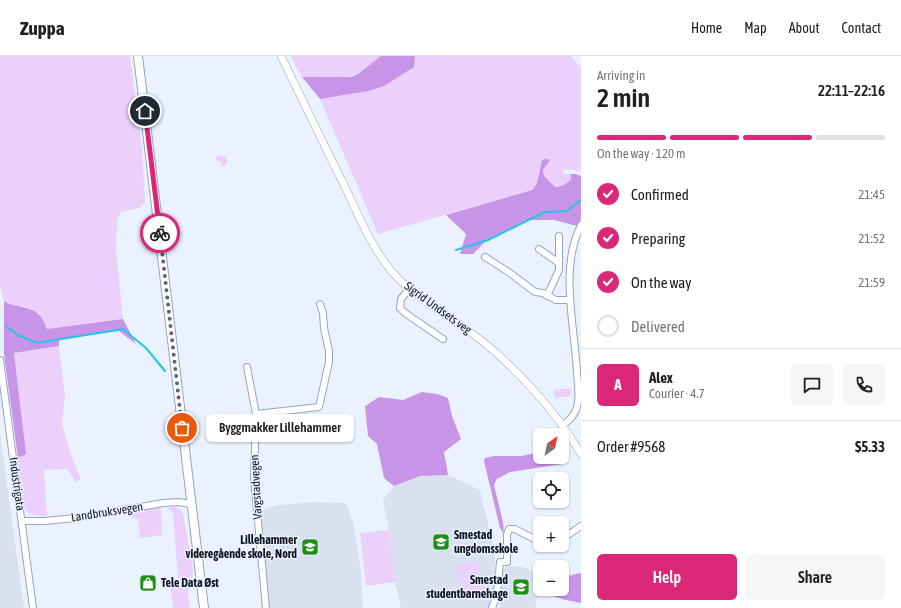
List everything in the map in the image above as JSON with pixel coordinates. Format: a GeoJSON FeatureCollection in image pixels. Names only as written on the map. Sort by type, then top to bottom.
{"type":"FeatureCollection","features":[{"type":"Feature","properties":{"kind":"main road"},"geometry":{"type":"LineString","coordinates":[[138,56],[204,608]]}},
{"type":"Feature","properties":{"kind":"street","name":"Sigrid Undsets veg"},"geometry":{"type":"LineString","coordinates":[[281,56],[378,254],[409,289],[474,334],[503,360],[539,397],[562,426],[581,454]]}},
{"type":"Feature","properties":{"kind":"street"},"geometry":{"type":"LineString","coordinates":[[562,426],[571,418],[577,408],[578,403],[577,370],[570,300],[570,279],[573,248],[581,225]]}},
{"type":"Feature","properties":{"kind":"street"},"geometry":{"type":"LineString","coordinates":[[548,296],[559,270],[559,236]]}},
{"type":"Feature","properties":{"kind":"street"},"geometry":{"type":"LineString","coordinates":[[539,249],[559,263]]}},
{"type":"Feature","properties":{"kind":"street"},"geometry":{"type":"LineString","coordinates":[[485,257],[536,292],[544,293],[556,300],[570,300]]}},
{"type":"Feature","properties":{"kind":"street"},"geometry":{"type":"LineString","coordinates":[[409,289],[401,299],[400,308],[443,340]]}},
{"type":"Feature","properties":{"kind":"street"},"geometry":{"type":"LineString","coordinates":[[256,414],[318,407],[329,362],[329,351],[324,328],[324,313],[320,304]]}},
{"type":"Feature","properties":{"kind":"street","name":"Industrigata"},"geometry":{"type":"LineString","coordinates":[[0,360],[33,608]]}},
{"type":"Feature","properties":{"kind":"street","name":"Vargstadvegen"},"geometry":{"type":"LineString","coordinates":[[247,367],[256,414],[254,478],[266,608]]}},
{"type":"Feature","properties":{"kind":"street","name":"Landbruksvegen"},"geometry":{"type":"LineString","coordinates":[[22,521],[44,522],[76,518],[164,503],[178,502],[191,504]]}},
{"type":"Feature","properties":{"kind":"street"},"geometry":{"type":"LineString","coordinates":[[569,534],[581,526]]}},
{"type":"Feature","properties":{"kind":"street"},"geometry":{"type":"LineString","coordinates":[[492,608],[497,595],[500,562],[507,562],[509,529],[515,529],[533,538]]}},
{"type":"Feature","properties":{"kind":"shaded area"},"geometry":{"type":"Polygon","coordinates":[[[0,56],[130,56],[142,149],[145,202],[140,208],[121,212],[117,219],[116,250],[123,319],[47,329],[38,315],[29,308],[4,301],[0,285],[0,56]]]}},
{"type":"Feature","properties":{"kind":"shaded area"},"geometry":{"type":"Polygon","coordinates":[[[290,56],[381,56],[365,69],[351,76],[302,77],[290,56]]]}},
{"type":"Feature","properties":{"kind":"shaded area"},"geometry":{"type":"Polygon","coordinates":[[[381,56],[415,56],[414,67],[384,86],[368,91],[320,99],[302,77],[351,77],[358,74],[381,56]]]}},
{"type":"Feature","properties":{"kind":"shaded area"},"geometry":{"type":"Polygon","coordinates":[[[415,56],[571,56],[581,68],[581,172],[563,169],[563,174],[571,174],[571,179],[561,187],[555,187],[544,176],[542,160],[537,183],[532,190],[378,234],[320,99],[368,91],[415,60],[415,56]]]}},
{"type":"Feature","properties":{"kind":"shaded area"},"geometry":{"type":"Polygon","coordinates":[[[219,155],[224,156],[227,159],[227,163],[224,167],[220,161],[216,160],[215,158],[219,155]]]}},
{"type":"Feature","properties":{"kind":"shaded area"},"geometry":{"type":"Polygon","coordinates":[[[542,160],[550,160],[543,170],[544,176],[555,187],[562,186],[571,179],[571,174],[581,176],[581,219],[577,226],[554,220],[528,220],[484,243],[473,254],[460,254],[466,234],[446,215],[532,190],[537,183],[542,160]]]}},
{"type":"Feature","properties":{"kind":"shaded area"},"geometry":{"type":"Polygon","coordinates":[[[4,301],[35,312],[42,318],[47,329],[123,319],[136,344],[119,331],[59,339],[59,346],[14,353],[26,454],[18,458],[4,355],[4,301]]]}},
{"type":"Feature","properties":{"kind":"shaded area"},"geometry":{"type":"Polygon","coordinates":[[[59,346],[65,397],[62,424],[70,452],[81,479],[76,482],[67,469],[44,470],[47,516],[41,516],[29,514],[24,507],[18,458],[26,454],[14,353],[59,346]]]}},
{"type":"Feature","properties":{"kind":"shaded area"},"geometry":{"type":"Polygon","coordinates":[[[570,388],[571,396],[555,398],[554,390],[570,388]]]}},
{"type":"Feature","properties":{"kind":"shaded area"},"geometry":{"type":"Polygon","coordinates":[[[422,392],[437,394],[448,398],[452,416],[461,439],[444,452],[448,475],[420,476],[394,486],[384,478],[377,444],[368,436],[365,406],[379,397],[403,400],[422,392]]]}},
{"type":"Feature","properties":{"kind":"shaded area"},"geometry":{"type":"Polygon","coordinates":[[[0,433],[24,608],[0,608],[0,433]]]}},
{"type":"Feature","properties":{"kind":"shaded area"},"geometry":{"type":"Polygon","coordinates":[[[533,453],[533,464],[562,464],[510,472],[497,479],[494,485],[503,522],[504,534],[500,528],[484,461],[485,458],[494,456],[521,456],[533,453]]]}},
{"type":"Feature","properties":{"kind":"shaded area","name":"Smestad ungdomsskole"},"geometry":{"type":"Polygon","coordinates":[[[448,475],[480,490],[495,553],[494,591],[488,608],[401,608],[395,582],[389,530],[383,500],[394,486],[420,476],[448,475]]]}},
{"type":"Feature","properties":{"kind":"shaded area","name":"Lillehammer videregående skole, Nord"},"geometry":{"type":"Polygon","coordinates":[[[314,502],[346,503],[353,522],[361,571],[363,608],[270,608],[266,583],[261,511],[278,505],[314,502]]]}},
{"type":"Feature","properties":{"kind":"shaded area"},"geometry":{"type":"Polygon","coordinates":[[[174,506],[181,510],[183,514],[193,568],[192,581],[188,591],[190,608],[173,608],[170,581],[178,579],[173,512],[168,510],[170,507],[174,506]]]}},
{"type":"Feature","properties":{"kind":"shaded area"},"geometry":{"type":"Polygon","coordinates":[[[158,507],[161,509],[162,535],[140,538],[138,520],[128,515],[130,511],[158,507]]]}},
{"type":"Feature","properties":{"kind":"shaded area"},"geometry":{"type":"Polygon","coordinates":[[[389,530],[395,582],[366,586],[360,533],[389,530]]]}},
{"type":"Feature","properties":{"kind":"shaded area"},"geometry":{"type":"Polygon","coordinates":[[[479,561],[481,576],[458,579],[456,565],[479,561]]]}},
{"type":"Feature","properties":{"kind":"shaded area","name":"Smestad studentbarnehage"},"geometry":{"type":"Polygon","coordinates":[[[505,567],[523,567],[533,573],[533,596],[538,596],[535,608],[499,608],[502,593],[502,570],[505,567]]]}},
{"type":"Feature","properties":{"kind":"shaded area"},"geometry":{"type":"Polygon","coordinates":[[[581,573],[581,603],[552,596],[569,596],[569,576],[581,573]]]}},
{"type":"Feature","properties":{"kind":"shaded area"},"geometry":{"type":"Polygon","coordinates":[[[483,578],[485,594],[462,597],[460,581],[483,578]]]}},
{"type":"Feature","properties":{"kind":"waterway"},"geometry":{"type":"LineString","coordinates":[[456,250],[488,240],[545,212],[567,211],[581,200]]}},
{"type":"Feature","properties":{"kind":"waterway"},"geometry":{"type":"LineString","coordinates":[[6,326],[18,335],[37,343],[123,329],[146,348],[165,371]]}},
{"type":"Feature","properties":{"kind":"way so far"},"geometry":{"type":"LineString","coordinates":[[160,233],[182,428]]}},
{"type":"Feature","properties":{"kind":"place","name":"Byggmakker Lillehammer"},"geometry":{"type":"Point","coordinates":[182,428]}},
{"type":"Feature","properties":{"kind":"place","name":"Smestad ungdomsskole"},"geometry":{"type":"Point","coordinates":[441,542]}},
{"type":"Feature","properties":{"kind":"place","name":"Lillehammer videregående skole, Nord"},"geometry":{"type":"Point","coordinates":[310,547]}},
{"type":"Feature","properties":{"kind":"place","name":"Tele Data Øst"},"geometry":{"type":"Point","coordinates":[148,583]}},
{"type":"Feature","properties":{"kind":"place","name":"Smestad studentbarnehage"},"geometry":{"type":"Point","coordinates":[521,587]}},
{"type":"Feature","properties":{"kind":"route"},"geometry":{"type":"LineString","coordinates":[[145,111],[160,233]]}}]}
